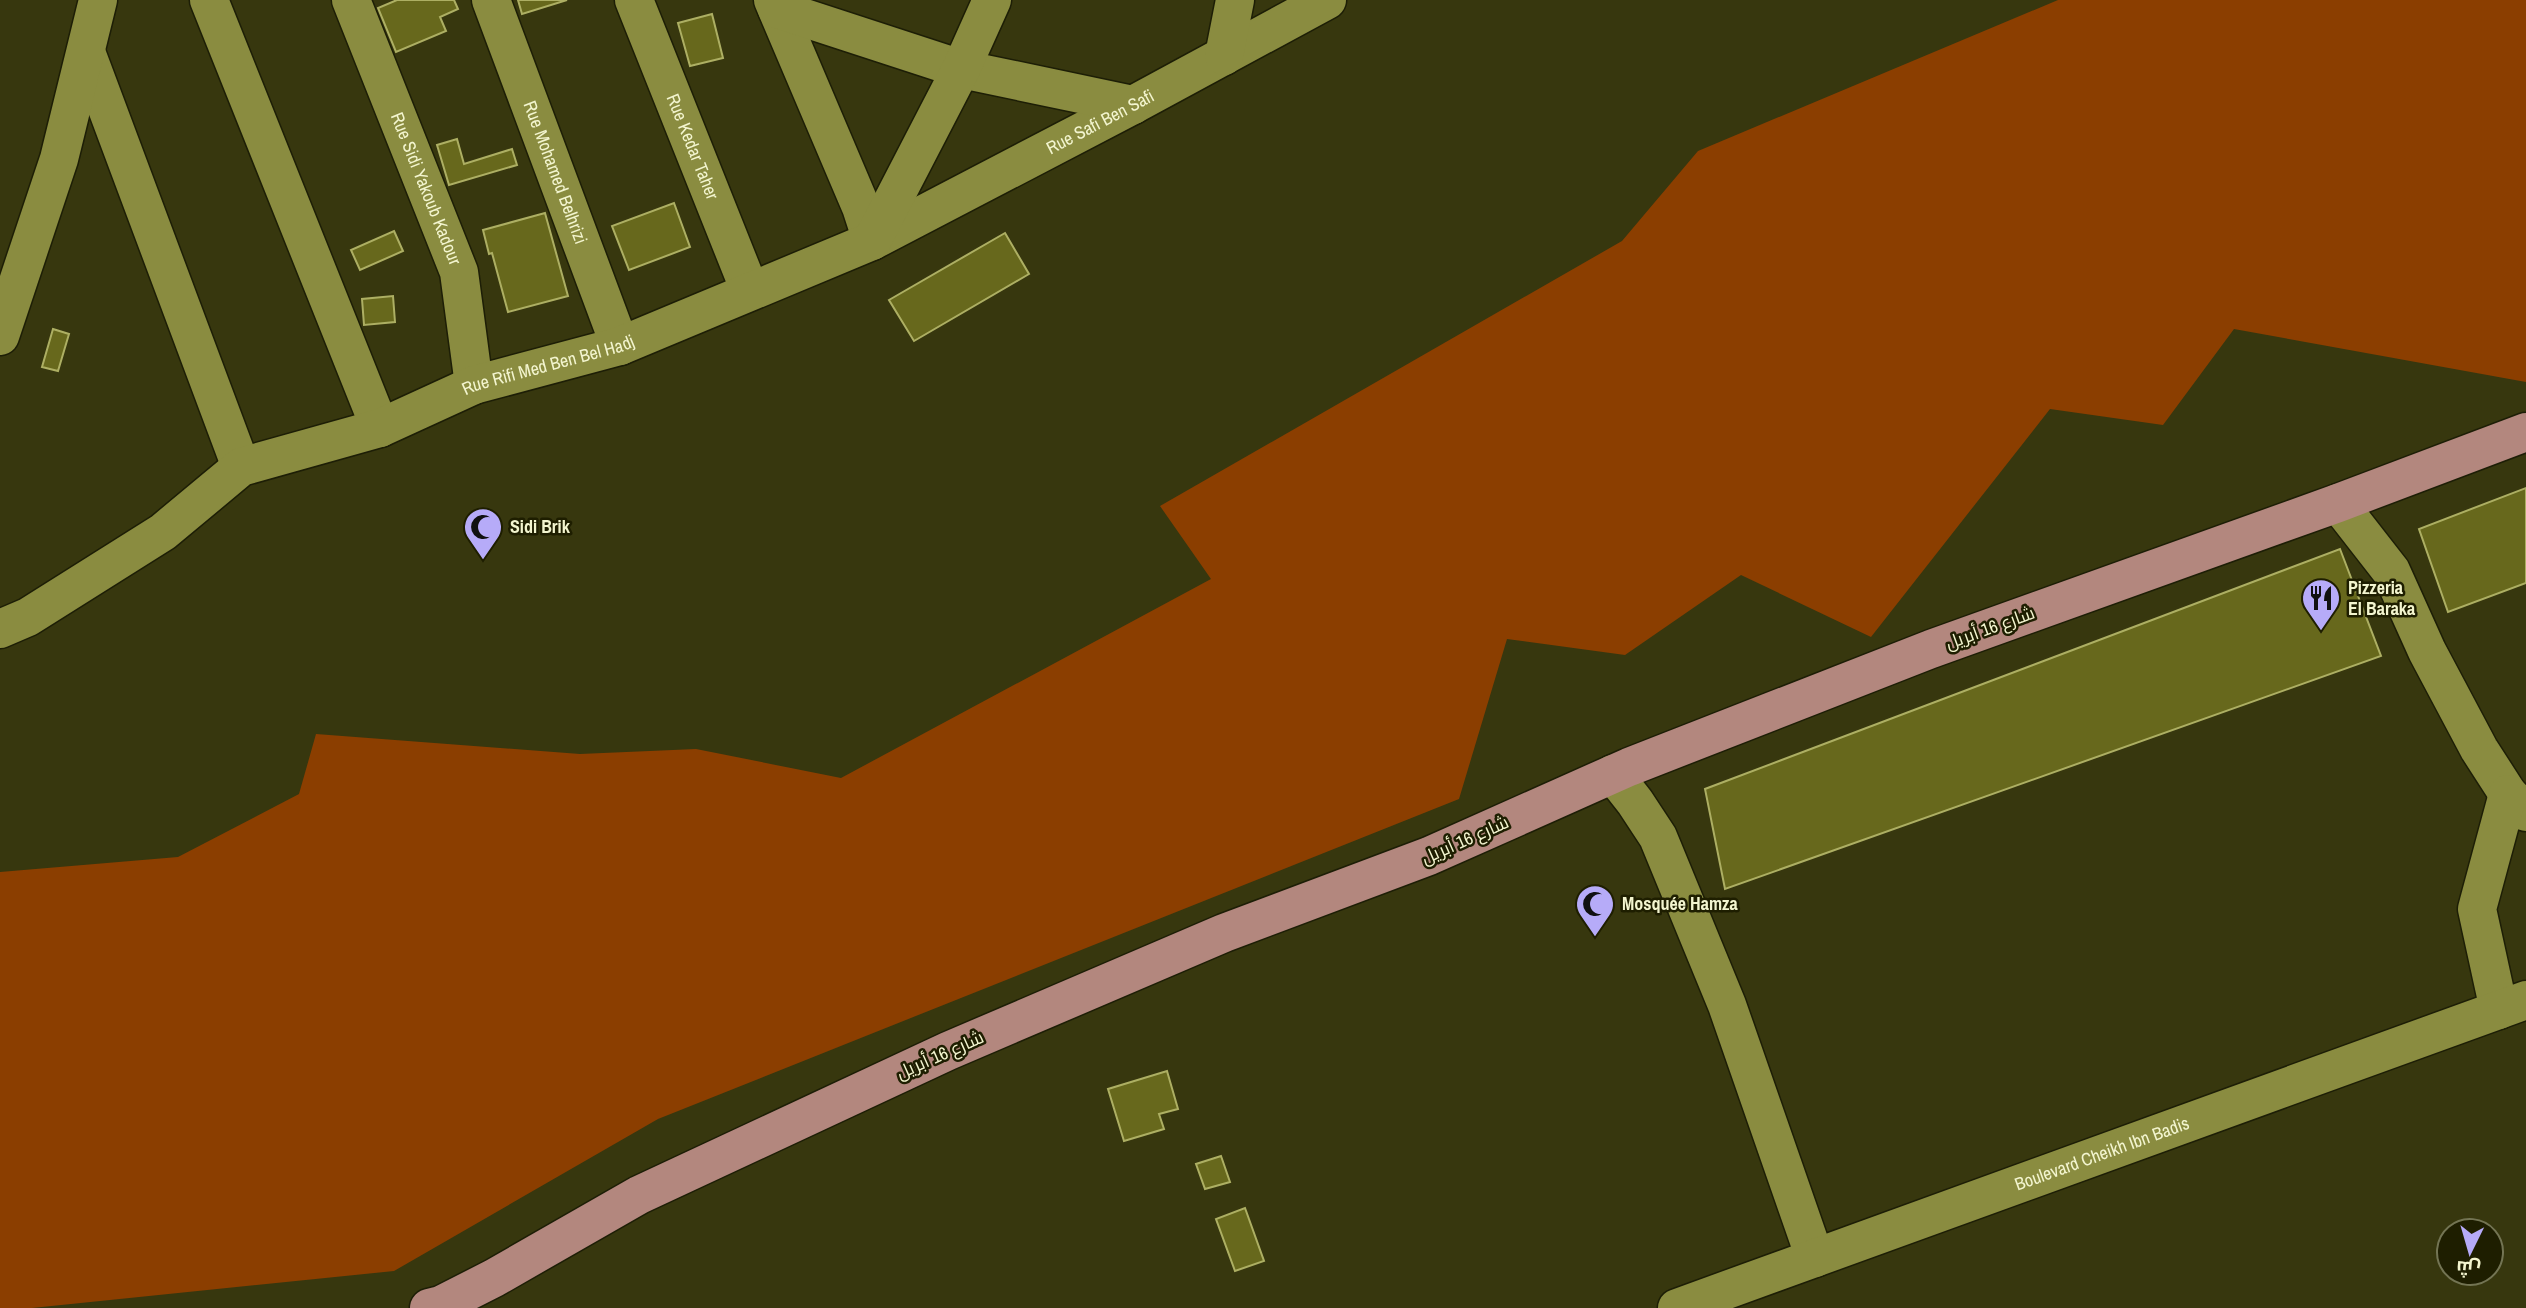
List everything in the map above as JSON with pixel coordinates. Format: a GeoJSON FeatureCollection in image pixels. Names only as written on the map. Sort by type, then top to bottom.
{"type":"FeatureCollection","features":[{"type":"Feature","properties":{"kind":"main road","name":"شارع 16 أبريل"},"geometry":{"type":"LineString","coordinates":[[429,1308],[441,1305],[494,1278],[639,1195],[936,1057],[1224,933],[1429,856],[1613,774],[1931,649],[2338,503],[2526,432]]}},
{"type":"Feature","properties":{"kind":"street"},"geometry":{"type":"LineString","coordinates":[[0,336],[59,159],[98,0]]}},
{"type":"Feature","properties":{"kind":"street"},"geometry":{"type":"LineString","coordinates":[[208,0],[380,428]]}},
{"type":"Feature","properties":{"kind":"street","name":"Rue Sidi Yakoub Kadour"},"geometry":{"type":"LineString","coordinates":[[351,0],[459,272],[474,385]]}},
{"type":"Feature","properties":{"kind":"street","name":"Rue Mohamed Belhrizi"},"geometry":{"type":"LineString","coordinates":[[491,0],[620,346]]}},
{"type":"Feature","properties":{"kind":"street","name":"Rue Kedar Taher"},"geometry":{"type":"LineString","coordinates":[[634,0],[750,291]]}},
{"type":"Feature","properties":{"kind":"street"},"geometry":{"type":"LineString","coordinates":[[872,241],[961,69],[992,0]]}},
{"type":"Feature","properties":{"kind":"street"},"geometry":{"type":"LineString","coordinates":[[1224,55],[1235,0]]}},
{"type":"Feature","properties":{"kind":"street","name":"Rue Safi Ben Safi"},"geometry":{"type":"LineString","coordinates":[[872,241],[1327,0]]}},
{"type":"Feature","properties":{"kind":"street"},"geometry":{"type":"LineString","coordinates":[[775,4],[961,69],[1133,105]]}},
{"type":"Feature","properties":{"kind":"street"},"geometry":{"type":"LineString","coordinates":[[775,4],[861,207],[872,241]]}},
{"type":"Feature","properties":{"kind":"street"},"geometry":{"type":"LineString","coordinates":[[86,52],[241,467]]}},
{"type":"Feature","properties":{"kind":"street","name":"Rue Rifi Med Ben Bel Hadj"},"geometry":{"type":"LineString","coordinates":[[0,629],[28,617],[163,532],[241,467],[380,428],[474,385],[620,346],[872,241]]}},
{"type":"Feature","properties":{"kind":"street"},"geometry":{"type":"LineString","coordinates":[[2338,503],[2391,571],[2427,651],[2479,749],[2517,803],[2477,909],[2512,1005]]}},
{"type":"Feature","properties":{"kind":"street"},"geometry":{"type":"LineString","coordinates":[[1613,774],[1658,837],[1727,1005],[1815,1258]]}},
{"type":"Feature","properties":{"kind":"street","name":"Boulevard Cheikh Ibn Badis"},"geometry":{"type":"LineString","coordinates":[[1677,1308],[2512,1005]]}},
{"type":"Feature","properties":{"kind":"shaded area"},"geometry":{"type":"Polygon","coordinates":[[[2058,0],[2526,0],[2526,382],[2234,329],[2163,425],[2050,409],[1871,637],[1741,575],[1625,655],[1507,639],[1459,799],[658,1119],[394,1271],[32,1308],[0,1308],[0,872],[178,857],[299,794],[316,734],[580,754],[696,749],[841,778],[1211,579],[1160,506],[1622,241],[1698,151],[2058,0]]]}},
{"type":"Feature","properties":{"kind":"building"},"geometry":{"type":"Polygon","coordinates":[[[397,0],[454,0],[458,9],[440,17],[446,31],[396,52],[378,8],[397,0]]]}},
{"type":"Feature","properties":{"kind":"building"},"geometry":{"type":"Polygon","coordinates":[[[518,0],[567,0],[522,14],[518,0]]]}},
{"type":"Feature","properties":{"kind":"building"},"geometry":{"type":"Polygon","coordinates":[[[712,14],[723,58],[690,66],[678,23],[712,14]]]}},
{"type":"Feature","properties":{"kind":"building"},"geometry":{"type":"Polygon","coordinates":[[[457,139],[464,164],[512,149],[517,165],[449,185],[437,145],[457,139]]]}},
{"type":"Feature","properties":{"kind":"building"},"geometry":{"type":"Polygon","coordinates":[[[674,203],[690,247],[629,270],[612,226],[674,203]]]}},
{"type":"Feature","properties":{"kind":"building"},"geometry":{"type":"Polygon","coordinates":[[[545,213],[568,296],[508,312],[483,230],[545,213]]]}},
{"type":"Feature","properties":{"kind":"building"},"geometry":{"type":"Polygon","coordinates":[[[394,231],[403,251],[360,270],[351,250],[394,231]]]}},
{"type":"Feature","properties":{"kind":"building"},"geometry":{"type":"Polygon","coordinates":[[[1005,233],[1029,274],[914,341],[889,300],[1005,233]]]}},
{"type":"Feature","properties":{"kind":"building"},"geometry":{"type":"Polygon","coordinates":[[[393,296],[395,322],[364,325],[362,299],[393,296]]]}},
{"type":"Feature","properties":{"kind":"building"},"geometry":{"type":"Polygon","coordinates":[[[53,329],[69,334],[58,371],[42,367],[53,329]]]}},
{"type":"Feature","properties":{"kind":"building"},"geometry":{"type":"Polygon","coordinates":[[[2526,488],[2526,583],[2448,612],[2419,529],[2526,488]]]}},
{"type":"Feature","properties":{"kind":"building"},"geometry":{"type":"Polygon","coordinates":[[[2340,549],[2381,656],[1725,889],[1705,789],[2340,549]]]}},
{"type":"Feature","properties":{"kind":"building"},"geometry":{"type":"Polygon","coordinates":[[[1167,1071],[1178,1109],[1159,1114],[1164,1129],[1124,1141],[1108,1089],[1167,1071]]]}},
{"type":"Feature","properties":{"kind":"building"},"geometry":{"type":"Polygon","coordinates":[[[1221,1156],[1230,1182],[1205,1189],[1196,1164],[1221,1156]]]}},
{"type":"Feature","properties":{"kind":"building"},"geometry":{"type":"Polygon","coordinates":[[[1245,1208],[1264,1261],[1235,1271],[1216,1219],[1245,1208]]]}},
{"type":"Feature","properties":{"kind":"place","name":"Sidi Brik"},"geometry":{"type":"Point","coordinates":[483,561]}},
{"type":"Feature","properties":{"kind":"place","name":"Pizzeria El Baraka"},"geometry":{"type":"Point","coordinates":[2321,632]}},
{"type":"Feature","properties":{"kind":"place","name":"Mosquée Hamza"},"geometry":{"type":"Point","coordinates":[1595,938]}}]}
